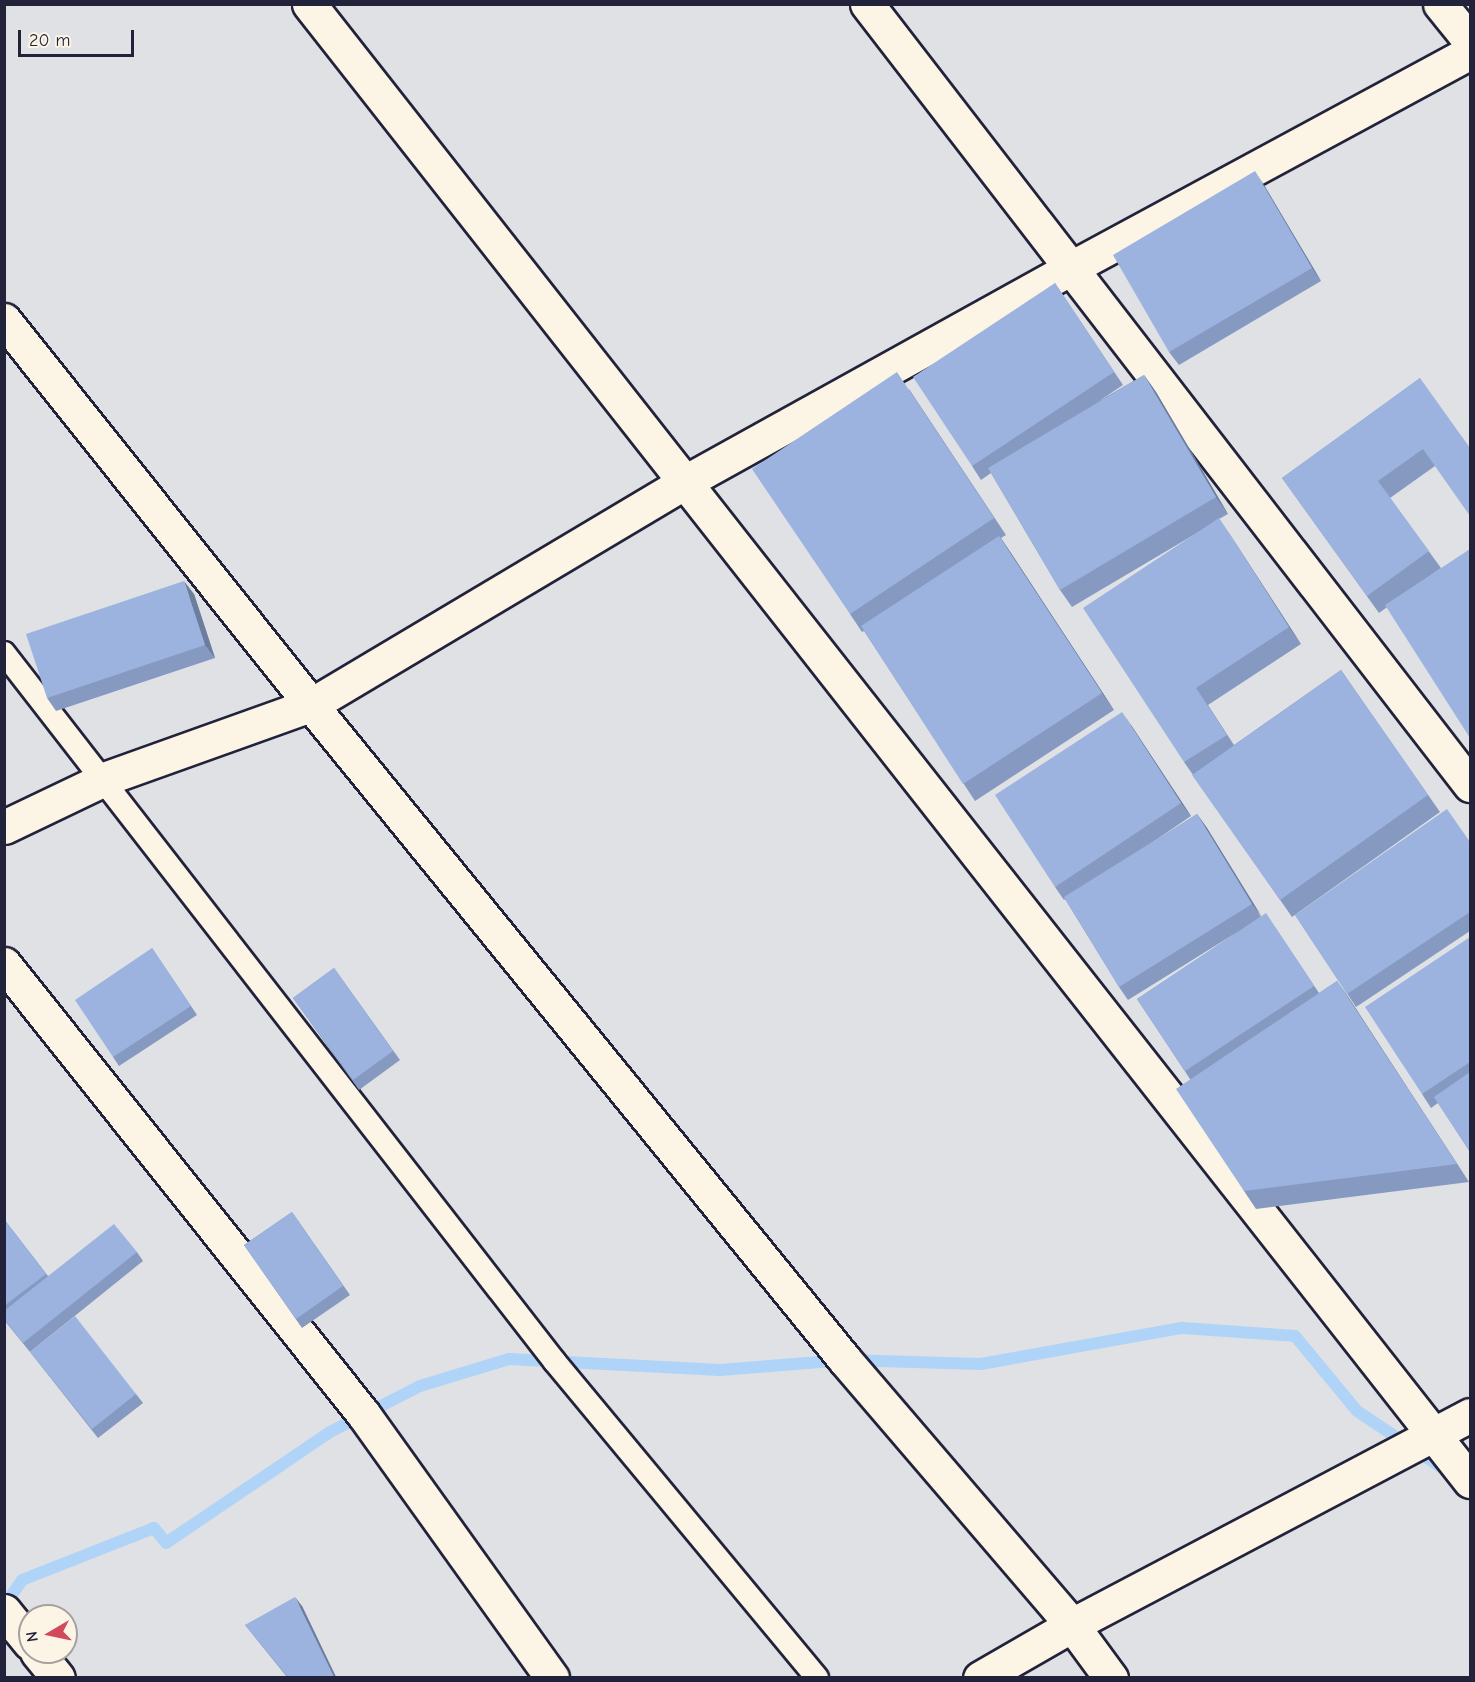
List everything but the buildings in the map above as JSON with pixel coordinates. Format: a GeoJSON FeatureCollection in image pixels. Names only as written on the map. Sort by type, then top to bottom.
{"type":"FeatureCollection","features":[{"type":"Feature","properties":{"kind":"street"},"geometry":{"type":"LineString","coordinates":[[309,4],[1470,1481]]}},
{"type":"Feature","properties":{"kind":"street"},"geometry":{"type":"LineString","coordinates":[[867,4],[1470,785]]}},
{"type":"Feature","properties":{"kind":"street"},"geometry":{"type":"LineString","coordinates":[[1440,4],[1470,41]]}},
{"type":"Feature","properties":{"kind":"street"},"geometry":{"type":"LineString","coordinates":[[4,827],[104,779],[311,705],[685,482],[1071,268],[1470,52]]}},
{"type":"Feature","properties":{"kind":"street"},"geometry":{"type":"LineString","coordinates":[[4,320],[311,705],[845,1360],[1072,1625],[1111,1677]]}},
{"type":"Feature","properties":{"kind":"street"},"geometry":{"type":"LineString","coordinates":[[4,964],[364,1415],[552,1677]]}},
{"type":"Feature","properties":{"kind":"street"},"geometry":{"type":"LineString","coordinates":[[980,1677],[1072,1625],[1470,1415]]}},
{"type":"Feature","properties":{"kind":"street"},"geometry":{"type":"LineString","coordinates":[[4,1611],[18,1628]]}},
{"type":"Feature","properties":{"kind":"street"},"geometry":{"type":"LineString","coordinates":[[47,1664],[57,1677]]}},
{"type":"Feature","properties":{"kind":"lane"},"geometry":{"type":"LineString","coordinates":[[4,653],[555,1362],[817,1677]]}},
{"type":"Feature","properties":{"kind":"waterway"},"geometry":{"type":"LineString","coordinates":[[4,1606],[22,1580],[154,1528],[166,1543],[330,1432],[420,1386],[509,1359],[720,1370],[845,1360],[981,1364],[1182,1328],[1295,1336],[1357,1411],[1447,1471]]}}]}
